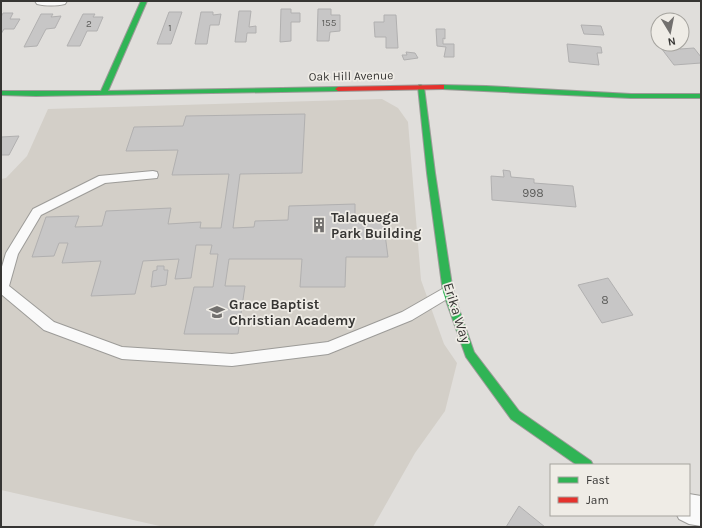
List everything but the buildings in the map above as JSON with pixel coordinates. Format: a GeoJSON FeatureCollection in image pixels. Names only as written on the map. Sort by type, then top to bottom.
{"type":"FeatureCollection","features":[{"type":"Feature","properties":{"kind":"main road"},"geometry":{"type":"LineString","coordinates":[[104,92],[144,1]]}},
{"type":"Feature","properties":{"kind":"main road","name":"Oak Hill Avenue"},"geometry":{"type":"LineString","coordinates":[[1,93],[421,86],[631,96],[701,96]]}},
{"type":"Feature","properties":{"kind":"main road","name":"Erika Way"},"geometry":{"type":"LineString","coordinates":[[421,86],[431,173],[448,292],[470,354],[515,415],[584,464]]}},
{"type":"Feature","properties":{"kind":"street"},"geometry":{"type":"LineString","coordinates":[[42,1],[60,1]]}},
{"type":"Feature","properties":{"kind":"street"},"geometry":{"type":"LineString","coordinates":[[690,509],[701,511]]}},
{"type":"Feature","properties":{"kind":"lane"},"geometry":{"type":"LineString","coordinates":[[154,175],[103,179],[37,212],[12,253],[2,288],[49,326],[122,353],[232,360],[328,348],[407,316],[448,292]]}},
{"type":"Feature","properties":{"kind":"shaded area","name":"Grace Baptist Christian Academy"},"geometry":{"type":"Polygon","coordinates":[[[382,99],[398,108],[408,122],[421,280],[444,344],[457,363],[445,411],[415,453],[373,527],[164,527],[1,490],[1,179],[6,178],[27,156],[48,109],[382,99]]]}},
{"type":"Feature","properties":{"kind":"traffic: fast"},"geometry":{"type":"LineString","coordinates":[[104,92],[144,1]]}},
{"type":"Feature","properties":{"kind":"traffic: fast"},"geometry":{"type":"LineString","coordinates":[[421,87],[431,173],[448,292],[470,354],[515,415],[586,464]]}},
{"type":"Feature","properties":{"kind":"traffic: fast"},"geometry":{"type":"LineString","coordinates":[[442,87],[631,96],[701,96]]}},
{"type":"Feature","properties":{"kind":"traffic: fast"},"geometry":{"type":"LineString","coordinates":[[1,93],[36,94],[338,89]]}},
{"type":"Feature","properties":{"kind":"traffic: jam"},"geometry":{"type":"LineString","coordinates":[[338,89],[442,87]]}},
{"type":"Feature","properties":{"kind":"place","name":"Talaquega Park Building"},"geometry":{"type":"Point","coordinates":[319,225]}},
{"type":"Feature","properties":{"kind":"place","name":"Grace Baptist Christian Academy"},"geometry":{"type":"Point","coordinates":[217,312]}}]}
